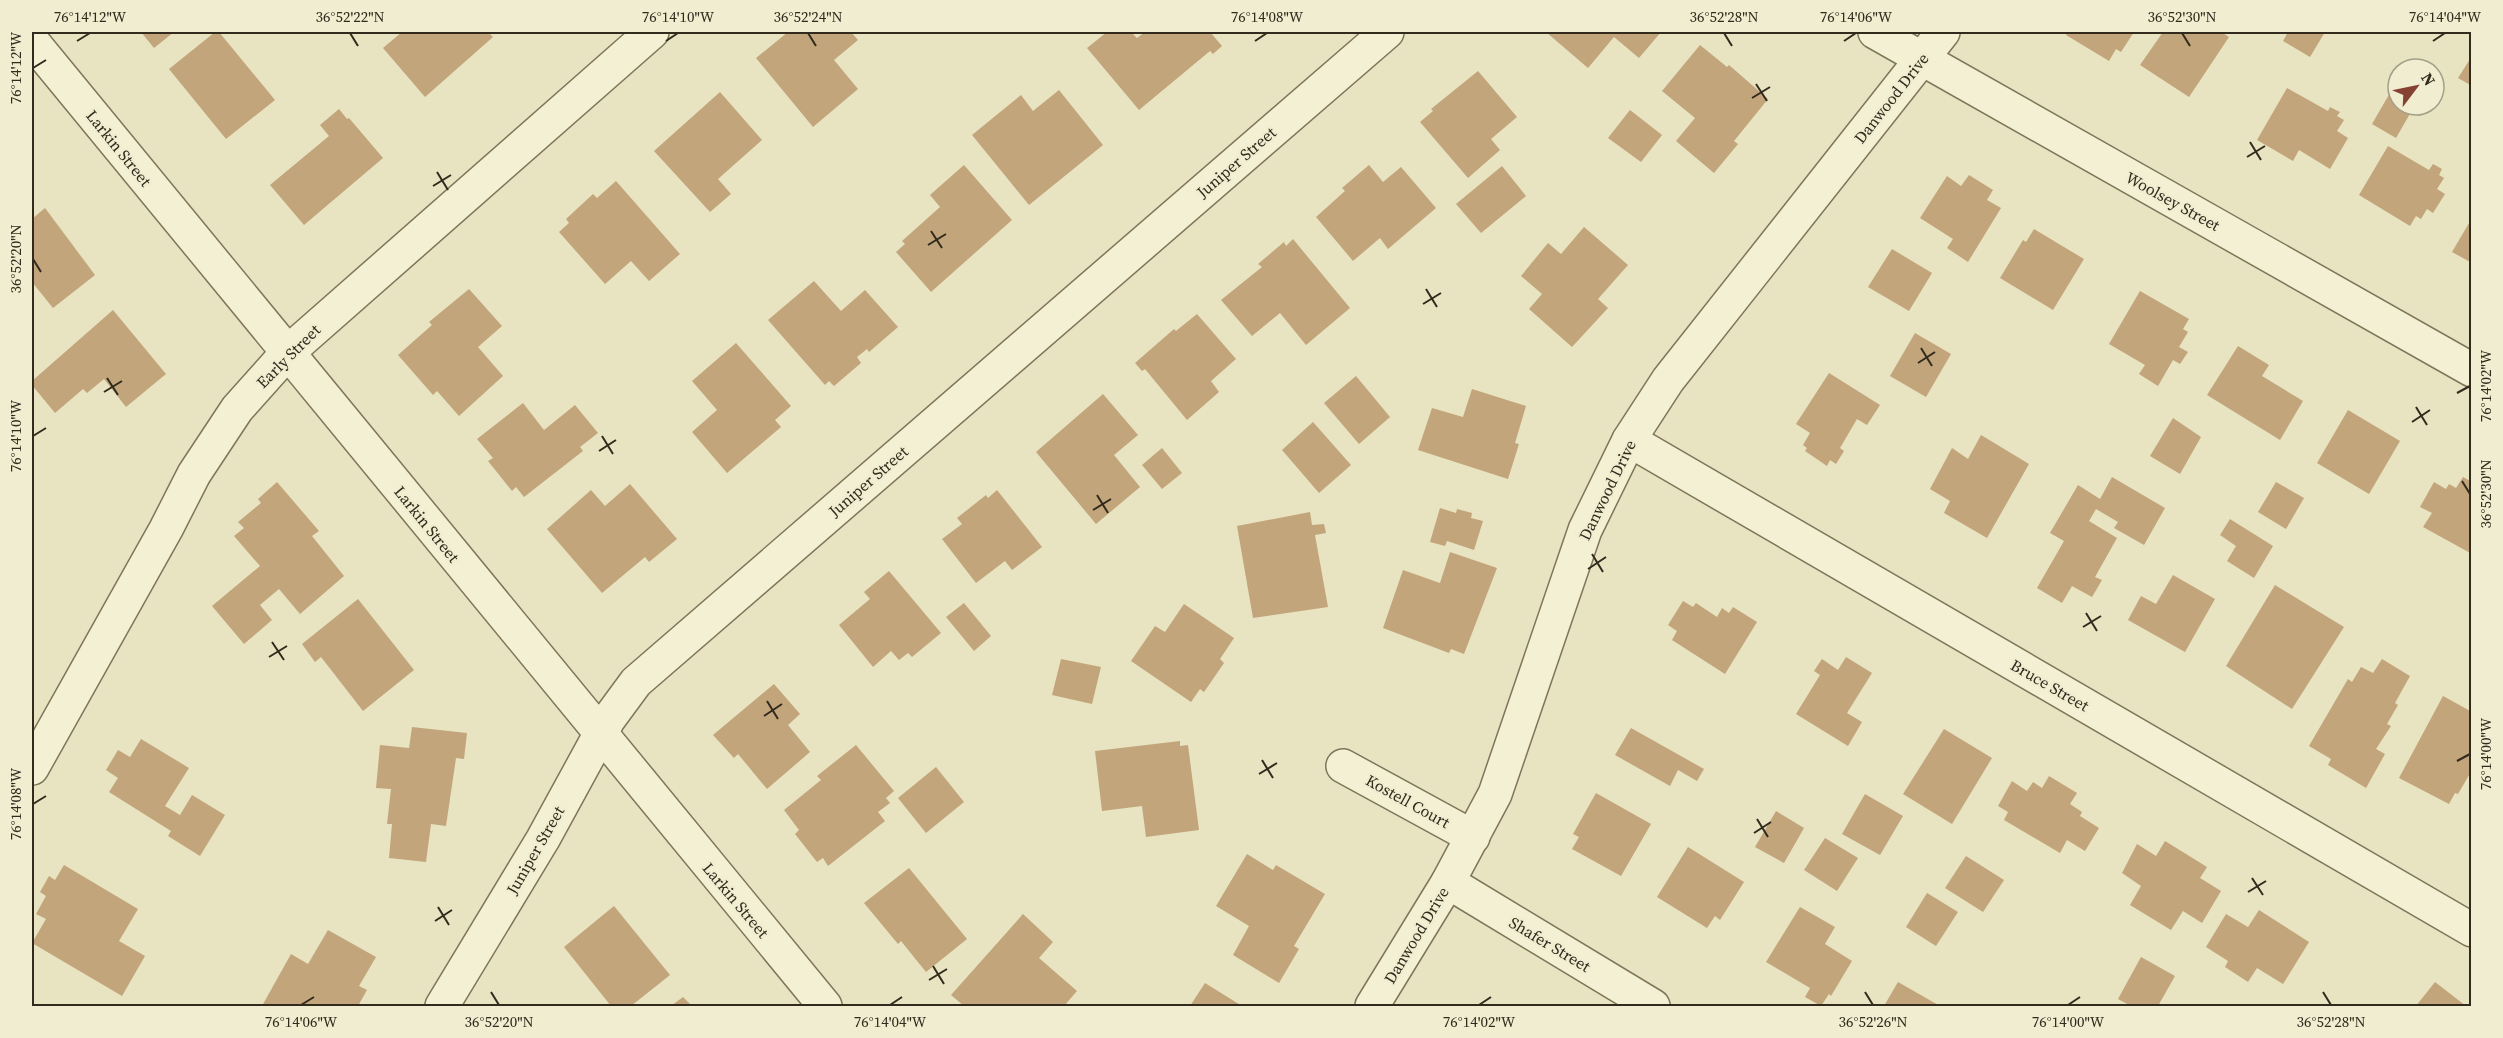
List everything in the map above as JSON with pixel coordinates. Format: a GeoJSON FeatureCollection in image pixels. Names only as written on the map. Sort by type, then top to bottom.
{"type":"FeatureCollection","features":[{"type":"Feature","properties":{"kind":"street","name":"Early Street"},"geometry":{"type":"LineString","coordinates":[[32,768],[166,529],[194,474],[237,410],[287,353],[652,32]]}},
{"type":"Feature","properties":{"kind":"street","name":"Juniper Street"},"geometry":{"type":"LineString","coordinates":[[442,1006],[543,839],[608,720],[636,682],[1387,32]]}},
{"type":"Feature","properties":{"kind":"street","name":"Woolsey Street"},"geometry":{"type":"LineString","coordinates":[[1875,32],[2472,370]]}},
{"type":"Feature","properties":{"kind":"street","name":"Danwood Drive"},"geometry":{"type":"LineString","coordinates":[[1372,1006],[1448,882],[1495,794],[1585,530],[1629,440],[1668,380],[1943,32]]}},
{"type":"Feature","properties":{"kind":"street","name":"Larkin Street"},"geometry":{"type":"LineString","coordinates":[[32,41],[825,1006]]}},
{"type":"Feature","properties":{"kind":"street","name":"Bruce Street"},"geometry":{"type":"LineString","coordinates":[[1629,440],[2472,930]]}},
{"type":"Feature","properties":{"kind":"street","name":"Kostell Court"},"geometry":{"type":"LineString","coordinates":[[1343,766],[1473,837]]}},
{"type":"Feature","properties":{"kind":"street","name":"Shafer Street"},"geometry":{"type":"LineString","coordinates":[[1448,882],[1653,1006]]}},
{"type":"Feature","properties":{"kind":"building"},"geometry":{"type":"Polygon","coordinates":[[[141,32],[174,32],[154,48],[141,32]]]}},
{"type":"Feature","properties":{"kind":"building"},"geometry":{"type":"Polygon","coordinates":[[[215,32],[219,32],[275,100],[226,139],[169,69],[215,32]]]}},
{"type":"Feature","properties":{"kind":"building"},"geometry":{"type":"Polygon","coordinates":[[[402,32],[488,32],[493,37],[425,97],[383,48],[402,32]]]}},
{"type":"Feature","properties":{"kind":"building"},"geometry":{"type":"Polygon","coordinates":[[[788,32],[851,32],[858,40],[834,60],[858,89],[813,127],[756,58],[788,32]]]}},
{"type":"Feature","properties":{"kind":"building"},"geometry":{"type":"Polygon","coordinates":[[[1107,32],[1131,32],[1137,38],[1145,32],[1210,32],[1222,46],[1213,54],[1210,51],[1139,110],[1087,48],[1107,32]]]}},
{"type":"Feature","properties":{"kind":"building"},"geometry":{"type":"Polygon","coordinates":[[[1546,32],[1661,32],[1639,58],[1614,37],[1588,68],[1546,32]]]}},
{"type":"Feature","properties":{"kind":"building"},"geometry":{"type":"Polygon","coordinates":[[[2068,32],[2134,32],[2121,52],[2116,49],[2109,61],[2066,35],[2068,32]]]}},
{"type":"Feature","properties":{"kind":"building"},"geometry":{"type":"Polygon","coordinates":[[[2163,32],[2221,32],[2229,37],[2189,97],[2140,65],[2163,32]]]}},
{"type":"Feature","properties":{"kind":"building"},"geometry":{"type":"Polygon","coordinates":[[[2288,32],[2325,32],[2310,57],[2283,41],[2288,32]]]}},
{"type":"Feature","properties":{"kind":"building"},"geometry":{"type":"Polygon","coordinates":[[[1700,45],[1727,67],[1729,65],[1768,99],[1734,141],[1738,144],[1714,173],[1676,141],[1695,118],[1662,91],[1700,45]]]}},
{"type":"Feature","properties":{"kind":"building"},"geometry":{"type":"Polygon","coordinates":[[[2472,56],[2472,86],[2458,78],[2472,56]]]}},
{"type":"Feature","properties":{"kind":"building"},"geometry":{"type":"Polygon","coordinates":[[[1478,71],[1517,117],[1491,139],[1500,150],[1468,178],[1420,122],[1433,111],[1431,109],[1478,71]]]}},
{"type":"Feature","properties":{"kind":"building"},"geometry":{"type":"Polygon","coordinates":[[[2287,88],[2328,111],[2330,107],[2340,112],[2337,116],[2344,120],[2337,131],[2348,138],[2330,169],[2299,150],[2293,161],[2257,140],[2287,88]]]}},
{"type":"Feature","properties":{"kind":"building"},"geometry":{"type":"Polygon","coordinates":[[[1059,90],[1103,145],[1029,205],[972,135],[1021,95],[1033,111],[1059,90]]]}},
{"type":"Feature","properties":{"kind":"building"},"geometry":{"type":"Polygon","coordinates":[[[720,92],[762,140],[718,179],[731,194],[710,212],[654,151],[720,92]]]}},
{"type":"Feature","properties":{"kind":"building"},"geometry":{"type":"Polygon","coordinates":[[[2386,100],[2386,117],[2408,117],[2396,138],[2372,124],[2386,100]]]}},
{"type":"Feature","properties":{"kind":"building"},"geometry":{"type":"Polygon","coordinates":[[[339,109],[383,158],[304,225],[270,185],[329,136],[320,125],[339,109]]]}},
{"type":"Feature","properties":{"kind":"building"},"geometry":{"type":"Polygon","coordinates":[[[1630,110],[1662,135],[1641,162],[1608,138],[1630,110]]]}},
{"type":"Feature","properties":{"kind":"building"},"geometry":{"type":"Polygon","coordinates":[[[2388,146],[2429,170],[2433,164],[2442,169],[2439,175],[2444,178],[2437,189],[2445,194],[2433,213],[2427,209],[2421,219],[2416,216],[2410,226],[2359,195],[2388,146]]]}},
{"type":"Feature","properties":{"kind":"building"},"geometry":{"type":"Polygon","coordinates":[[[964,165],[1012,220],[931,292],[896,252],[905,244],[902,241],[940,207],[930,195],[964,165]]]}},
{"type":"Feature","properties":{"kind":"building"},"geometry":{"type":"Polygon","coordinates":[[[1369,165],[1383,182],[1401,167],[1436,208],[1388,249],[1380,238],[1353,261],[1316,217],[1345,191],[1342,188],[1369,165]]]}},
{"type":"Feature","properties":{"kind":"building"},"geometry":{"type":"Polygon","coordinates":[[[1502,166],[1526,196],[1481,233],[1456,204],[1502,166]]]}},
{"type":"Feature","properties":{"kind":"building"},"geometry":{"type":"Polygon","coordinates":[[[1969,175],[1993,190],[1987,200],[2001,208],[1968,262],[1947,248],[1953,239],[1920,218],[1947,176],[1961,186],[1969,175]]]}},
{"type":"Feature","properties":{"kind":"building"},"geometry":{"type":"Polygon","coordinates":[[[616,181],[680,254],[649,281],[631,261],[605,284],[559,232],[569,223],[566,219],[593,194],[597,198],[616,181]]]}},
{"type":"Feature","properties":{"kind":"building"},"geometry":{"type":"Polygon","coordinates":[[[45,208],[95,275],[53,308],[32,282],[32,219],[45,208]]]}},
{"type":"Feature","properties":{"kind":"building"},"geometry":{"type":"Polygon","coordinates":[[[2472,218],[2472,263],[2452,252],[2472,218]]]}},
{"type":"Feature","properties":{"kind":"building"},"geometry":{"type":"Polygon","coordinates":[[[1584,227],[1628,265],[1598,299],[1608,308],[1572,347],[1529,309],[1542,294],[1521,276],[1548,243],[1561,254],[1584,227]]]}},
{"type":"Feature","properties":{"kind":"building"},"geometry":{"type":"Polygon","coordinates":[[[2034,229],[2084,259],[2053,310],[2000,278],[2023,240],[2026,242],[2034,229]]]}},
{"type":"Feature","properties":{"kind":"building"},"geometry":{"type":"Polygon","coordinates":[[[1293,239],[1350,308],[1306,345],[1280,313],[1252,336],[1221,300],[1262,267],[1258,264],[1284,242],[1286,246],[1293,239]]]}},
{"type":"Feature","properties":{"kind":"building"},"geometry":{"type":"Polygon","coordinates":[[[1892,249],[1932,273],[1909,311],[1868,287],[1892,249]]]}},
{"type":"Feature","properties":{"kind":"building"},"geometry":{"type":"Polygon","coordinates":[[[814,281],[841,311],[865,290],[898,327],[869,352],[867,349],[857,357],[861,363],[834,386],[829,381],[825,385],[768,320],[814,281]]]}},
{"type":"Feature","properties":{"kind":"building"},"geometry":{"type":"Polygon","coordinates":[[[469,289],[502,326],[478,347],[503,376],[459,416],[437,391],[433,395],[398,355],[432,325],[429,322],[469,289]]]}},
{"type":"Feature","properties":{"kind":"building"},"geometry":{"type":"Polygon","coordinates":[[[2140,291],[2189,319],[2183,329],[2188,332],[2179,347],[2188,352],[2180,364],[2173,360],[2158,386],[2139,374],[2145,365],[2109,344],[2140,291]]]}},
{"type":"Feature","properties":{"kind":"building"},"geometry":{"type":"Polygon","coordinates":[[[113,310],[166,374],[126,407],[104,379],[87,393],[83,389],[55,413],[32,385],[32,381],[113,310]]]}},
{"type":"Feature","properties":{"kind":"building"},"geometry":{"type":"Polygon","coordinates":[[[1197,314],[1236,359],[1211,381],[1219,392],[1187,420],[1145,369],[1142,371],[1135,363],[1174,329],[1176,331],[1197,314]]]}},
{"type":"Feature","properties":{"kind":"building"},"geometry":{"type":"Polygon","coordinates":[[[1915,333],[1951,354],[1926,397],[1890,376],[1915,333]]]}},
{"type":"Feature","properties":{"kind":"building"},"geometry":{"type":"Polygon","coordinates":[[[736,343],[791,406],[775,420],[781,427],[727,473],[692,432],[717,410],[692,381],[736,343]]]}},
{"type":"Feature","properties":{"kind":"building"},"geometry":{"type":"Polygon","coordinates":[[[2238,346],[2269,365],[2262,376],[2303,401],[2280,440],[2207,395],[2238,346]]]}},
{"type":"Feature","properties":{"kind":"building"},"geometry":{"type":"Polygon","coordinates":[[[1829,373],[1880,405],[1867,425],[1857,419],[1840,448],[1844,451],[1836,464],[1830,460],[1827,466],[1805,451],[1807,448],[1803,445],[1810,433],[1796,424],[1829,373]]]}},
{"type":"Feature","properties":{"kind":"building"},"geometry":{"type":"Polygon","coordinates":[[[1356,376],[1390,417],[1359,444],[1324,403],[1356,376]]]}},
{"type":"Feature","properties":{"kind":"building"},"geometry":{"type":"Polygon","coordinates":[[[1472,389],[1526,406],[1515,443],[1519,444],[1508,479],[1418,450],[1432,408],[1463,417],[1472,389]]]}},
{"type":"Feature","properties":{"kind":"building"},"geometry":{"type":"Polygon","coordinates":[[[1103,394],[1138,435],[1114,455],[1140,487],[1096,524],[1036,452],[1103,394]]]}},
{"type":"Feature","properties":{"kind":"building"},"geometry":{"type":"Polygon","coordinates":[[[523,403],[544,430],[575,405],[598,433],[580,447],[583,451],[524,497],[516,487],[512,491],[488,461],[493,458],[477,439],[523,403]]]}},
{"type":"Feature","properties":{"kind":"building"},"geometry":{"type":"Polygon","coordinates":[[[2348,410],[2400,441],[2369,494],[2317,463],[2348,410]]]}},
{"type":"Feature","properties":{"kind":"building"},"geometry":{"type":"Polygon","coordinates":[[[2173,418],[2201,437],[2180,474],[2150,456],[2173,418]]]}},
{"type":"Feature","properties":{"kind":"building"},"geometry":{"type":"Polygon","coordinates":[[[1313,422],[1351,465],[1319,493],[1282,450],[1313,422]]]}},
{"type":"Feature","properties":{"kind":"building"},"geometry":{"type":"Polygon","coordinates":[[[1981,435],[2029,464],[1987,538],[1944,513],[1950,501],[1930,489],[1952,448],[1968,459],[1981,435]]]}},
{"type":"Feature","properties":{"kind":"building"},"geometry":{"type":"Polygon","coordinates":[[[1162,448],[1182,473],[1162,489],[1142,465],[1162,448]]]}},
{"type":"Feature","properties":{"kind":"building"},"geometry":{"type":"Polygon","coordinates":[[[2112,477],[2165,508],[2144,545],[2114,528],[2118,522],[2096,509],[2089,521],[2117,538],[2095,577],[2102,580],[2092,597],[2072,586],[2062,603],[2037,588],[2064,541],[2050,533],[2078,485],[2100,499],[2112,477]]]}},
{"type":"Feature","properties":{"kind":"building"},"geometry":{"type":"Polygon","coordinates":[[[2463,477],[2472,482],[2472,554],[2423,527],[2432,513],[2420,507],[2434,482],[2446,489],[2449,484],[2456,488],[2463,477]]]}},
{"type":"Feature","properties":{"kind":"building"},"geometry":{"type":"Polygon","coordinates":[[[277,482],[319,531],[312,536],[344,576],[300,614],[279,589],[260,605],[272,620],[244,644],[212,606],[260,566],[234,536],[244,528],[238,522],[261,503],[258,499],[277,482]]]}},
{"type":"Feature","properties":{"kind":"building"},"geometry":{"type":"Polygon","coordinates":[[[2276,482],[2304,498],[2286,529],[2258,512],[2276,482]]]}},
{"type":"Feature","properties":{"kind":"building"},"geometry":{"type":"Polygon","coordinates":[[[630,484],[677,539],[649,562],[645,557],[602,593],[547,529],[591,490],[605,506],[630,484]]]}},
{"type":"Feature","properties":{"kind":"building"},"geometry":{"type":"Polygon","coordinates":[[[997,490],[1042,547],[1012,570],[1005,561],[976,583],[942,539],[962,524],[957,518],[986,495],[988,498],[997,490]]]}},
{"type":"Feature","properties":{"kind":"building"},"geometry":{"type":"Polygon","coordinates":[[[1440,508],[1456,513],[1457,509],[1472,513],[1471,518],[1483,521],[1474,550],[1447,541],[1445,546],[1430,542],[1440,508]]]}},
{"type":"Feature","properties":{"kind":"building"},"geometry":{"type":"Polygon","coordinates":[[[1310,512],[1312,525],[1324,524],[1326,533],[1315,535],[1328,607],[1253,618],[1237,526],[1310,512]]]}},
{"type":"Feature","properties":{"kind":"building"},"geometry":{"type":"Polygon","coordinates":[[[2230,519],[2273,546],[2254,578],[2227,561],[2236,546],[2220,535],[2230,519]]]}},
{"type":"Feature","properties":{"kind":"building"},"geometry":{"type":"Polygon","coordinates":[[[1450,552],[1497,568],[1464,654],[1451,649],[1449,653],[1383,628],[1403,570],[1440,583],[1450,552]]]}},
{"type":"Feature","properties":{"kind":"building"},"geometry":{"type":"Polygon","coordinates":[[[889,571],[941,633],[912,657],[908,653],[899,660],[891,651],[873,667],[839,625],[870,599],[864,592],[889,571]]]}},
{"type":"Feature","properties":{"kind":"building"},"geometry":{"type":"Polygon","coordinates":[[[2173,575],[2215,599],[2185,652],[2128,620],[2141,596],[2156,604],[2173,575]]]}},
{"type":"Feature","properties":{"kind":"building"},"geometry":{"type":"Polygon","coordinates":[[[2275,585],[2344,627],[2292,709],[2226,666],[2275,585]]]}},
{"type":"Feature","properties":{"kind":"building"},"geometry":{"type":"Polygon","coordinates":[[[358,599],[414,670],[363,711],[321,657],[315,662],[302,644],[358,599]]]}},
{"type":"Feature","properties":{"kind":"building"},"geometry":{"type":"Polygon","coordinates":[[[1683,601],[1693,607],[1696,603],[1717,617],[1722,608],[1729,613],[1733,607],[1757,622],[1725,674],[1672,640],[1677,631],[1668,625],[1683,601]]]}},
{"type":"Feature","properties":{"kind":"building"},"geometry":{"type":"Polygon","coordinates":[[[964,603],[991,636],[974,651],[946,617],[964,603]]]}},
{"type":"Feature","properties":{"kind":"building"},"geometry":{"type":"Polygon","coordinates":[[[1184,604],[1234,638],[1220,659],[1224,663],[1204,692],[1200,689],[1191,702],[1131,661],[1155,626],[1165,632],[1184,604]]]}},
{"type":"Feature","properties":{"kind":"building"},"geometry":{"type":"Polygon","coordinates":[[[1846,657],[1872,673],[1847,713],[1862,722],[1848,746],[1796,714],[1820,675],[1814,671],[1822,659],[1838,670],[1846,657]]]}},
{"type":"Feature","properties":{"kind":"building"},"geometry":{"type":"Polygon","coordinates":[[[1061,659],[1101,667],[1092,704],[1052,695],[1061,659]]]}},
{"type":"Feature","properties":{"kind":"building"},"geometry":{"type":"Polygon","coordinates":[[[2382,659],[2410,676],[2395,703],[2398,705],[2387,724],[2391,726],[2376,749],[2385,754],[2366,788],[2328,765],[2331,759],[2309,746],[2348,679],[2352,682],[2361,667],[2373,673],[2382,659]]]}},
{"type":"Feature","properties":{"kind":"building"},"geometry":{"type":"Polygon","coordinates":[[[774,684],[800,714],[788,725],[810,752],[767,789],[738,754],[734,758],[713,735],[774,684]]]}},
{"type":"Feature","properties":{"kind":"building"},"geometry":{"type":"Polygon","coordinates":[[[2443,696],[2472,712],[2472,770],[2458,794],[2455,793],[2449,804],[2399,778],[2443,696]]]}},
{"type":"Feature","properties":{"kind":"building"},"geometry":{"type":"Polygon","coordinates":[[[412,727],[467,733],[464,759],[456,758],[446,826],[431,824],[426,862],[389,858],[392,824],[387,824],[391,789],[376,788],[380,745],[409,748],[412,727]]]}},
{"type":"Feature","properties":{"kind":"building"},"geometry":{"type":"Polygon","coordinates":[[[1631,728],[1704,769],[1697,781],[1678,770],[1670,786],[1615,755],[1631,728]]]}},
{"type":"Feature","properties":{"kind":"building"},"geometry":{"type":"Polygon","coordinates":[[[1944,729],[1992,758],[1952,824],[1903,794],[1944,729]]]}},
{"type":"Feature","properties":{"kind":"building"},"geometry":{"type":"Polygon","coordinates":[[[141,739],[189,768],[165,806],[180,815],[192,795],[225,815],[200,856],[168,836],[171,831],[109,792],[118,778],[106,770],[118,750],[130,757],[141,739]]]}},
{"type":"Feature","properties":{"kind":"building"},"geometry":{"type":"Polygon","coordinates":[[[1180,741],[1180,746],[1188,745],[1199,830],[1146,837],[1142,806],[1102,811],[1095,751],[1180,741]]]}},
{"type":"Feature","properties":{"kind":"building"},"geometry":{"type":"Polygon","coordinates":[[[856,745],[894,791],[886,798],[890,803],[878,812],[885,821],[828,866],[823,858],[817,862],[795,834],[799,830],[784,810],[821,780],[817,776],[856,745]]]}},
{"type":"Feature","properties":{"kind":"building"},"geometry":{"type":"Polygon","coordinates":[[[936,767],[964,802],[926,833],[898,798],[936,767]]]}},
{"type":"Feature","properties":{"kind":"building"},"geometry":{"type":"Polygon","coordinates":[[[2049,776],[2077,793],[2070,804],[2082,812],[2080,816],[2099,828],[2085,851],[2067,840],[2060,853],[2004,820],[2008,812],[1998,806],[2012,781],[2027,791],[2033,782],[2042,788],[2049,776]]]}},
{"type":"Feature","properties":{"kind":"building"},"geometry":{"type":"Polygon","coordinates":[[[1596,793],[1651,824],[1621,876],[1572,849],[1579,837],[1573,834],[1596,793]]]}},
{"type":"Feature","properties":{"kind":"building"},"geometry":{"type":"Polygon","coordinates":[[[1865,794],[1903,816],[1880,855],[1842,834],[1865,794]]]}},
{"type":"Feature","properties":{"kind":"building"},"geometry":{"type":"Polygon","coordinates":[[[1776,811],[1804,828],[1784,863],[1755,847],[1776,811]]]}},
{"type":"Feature","properties":{"kind":"building"},"geometry":{"type":"Polygon","coordinates":[[[1825,838],[1858,858],[1837,891],[1804,870],[1825,838]]]}},
{"type":"Feature","properties":{"kind":"building"},"geometry":{"type":"Polygon","coordinates":[[[2165,841],[2207,867],[2200,878],[2221,891],[2202,923],[2183,911],[2171,930],[2130,905],[2141,886],[2122,873],[2137,844],[2156,856],[2165,841]]]}},
{"type":"Feature","properties":{"kind":"building"},"geometry":{"type":"Polygon","coordinates":[[[1688,847],[1744,882],[1720,920],[1715,916],[1707,928],[1657,897],[1688,847]]]}},
{"type":"Feature","properties":{"kind":"building"},"geometry":{"type":"Polygon","coordinates":[[[1247,854],[1273,870],[1276,865],[1325,894],[1294,946],[1299,949],[1279,983],[1233,955],[1249,926],[1216,906],[1247,854]]]}},
{"type":"Feature","properties":{"kind":"building"},"geometry":{"type":"Polygon","coordinates":[[[1966,856],[2004,880],[1983,912],[1945,888],[1966,856]]]}},
{"type":"Feature","properties":{"kind":"building"},"geometry":{"type":"Polygon","coordinates":[[[64,865],[138,909],[119,941],[145,956],[122,996],[32,943],[46,919],[36,914],[46,896],[40,892],[49,876],[55,880],[64,865]]]}},
{"type":"Feature","properties":{"kind":"building"},"geometry":{"type":"Polygon","coordinates":[[[909,868],[967,939],[926,972],[901,941],[898,944],[864,903],[909,868]]]}},
{"type":"Feature","properties":{"kind":"building"},"geometry":{"type":"Polygon","coordinates":[[[1927,893],[1958,912],[1936,946],[1906,927],[1927,893]]]}},
{"type":"Feature","properties":{"kind":"building"},"geometry":{"type":"Polygon","coordinates":[[[614,906],[670,975],[631,1006],[611,1006],[564,947],[614,906]]]}},
{"type":"Feature","properties":{"kind":"building"},"geometry":{"type":"Polygon","coordinates":[[[1800,907],[1835,927],[1825,944],[1852,961],[1831,996],[1829,994],[1821,1006],[1805,997],[1810,988],[1766,962],[1800,907]]]}},
{"type":"Feature","properties":{"kind":"building"},"geometry":{"type":"Polygon","coordinates":[[[2259,910],[2309,942],[2283,984],[2257,968],[2248,982],[2225,967],[2228,961],[2206,947],[2226,914],[2248,927],[2259,910]]]}},
{"type":"Feature","properties":{"kind":"building"},"geometry":{"type":"Polygon","coordinates":[[[1023,914],[1053,942],[1039,958],[1077,991],[1064,1006],[964,1006],[951,995],[1023,914]]]}},
{"type":"Feature","properties":{"kind":"building"},"geometry":{"type":"Polygon","coordinates":[[[328,930],[376,957],[359,986],[367,990],[358,1006],[262,1006],[291,954],[308,964],[328,930]]]}},
{"type":"Feature","properties":{"kind":"building"},"geometry":{"type":"Polygon","coordinates":[[[2141,957],[2175,976],[2158,1006],[2131,1006],[2118,999],[2141,957]]]}},
{"type":"Feature","properties":{"kind":"building"},"geometry":{"type":"Polygon","coordinates":[[[1898,982],[1940,1006],[1884,1006],[1898,982]]]}},
{"type":"Feature","properties":{"kind":"building"},"geometry":{"type":"Polygon","coordinates":[[[2435,982],[2466,1006],[2416,1006],[2435,982]]]}},
{"type":"Feature","properties":{"kind":"building"},"geometry":{"type":"Polygon","coordinates":[[[1205,983],[1242,1006],[1190,1006],[1205,983]]]}},
{"type":"Feature","properties":{"kind":"building"},"geometry":{"type":"Polygon","coordinates":[[[683,997],[692,1006],[671,1006],[683,997]]]}}]}
